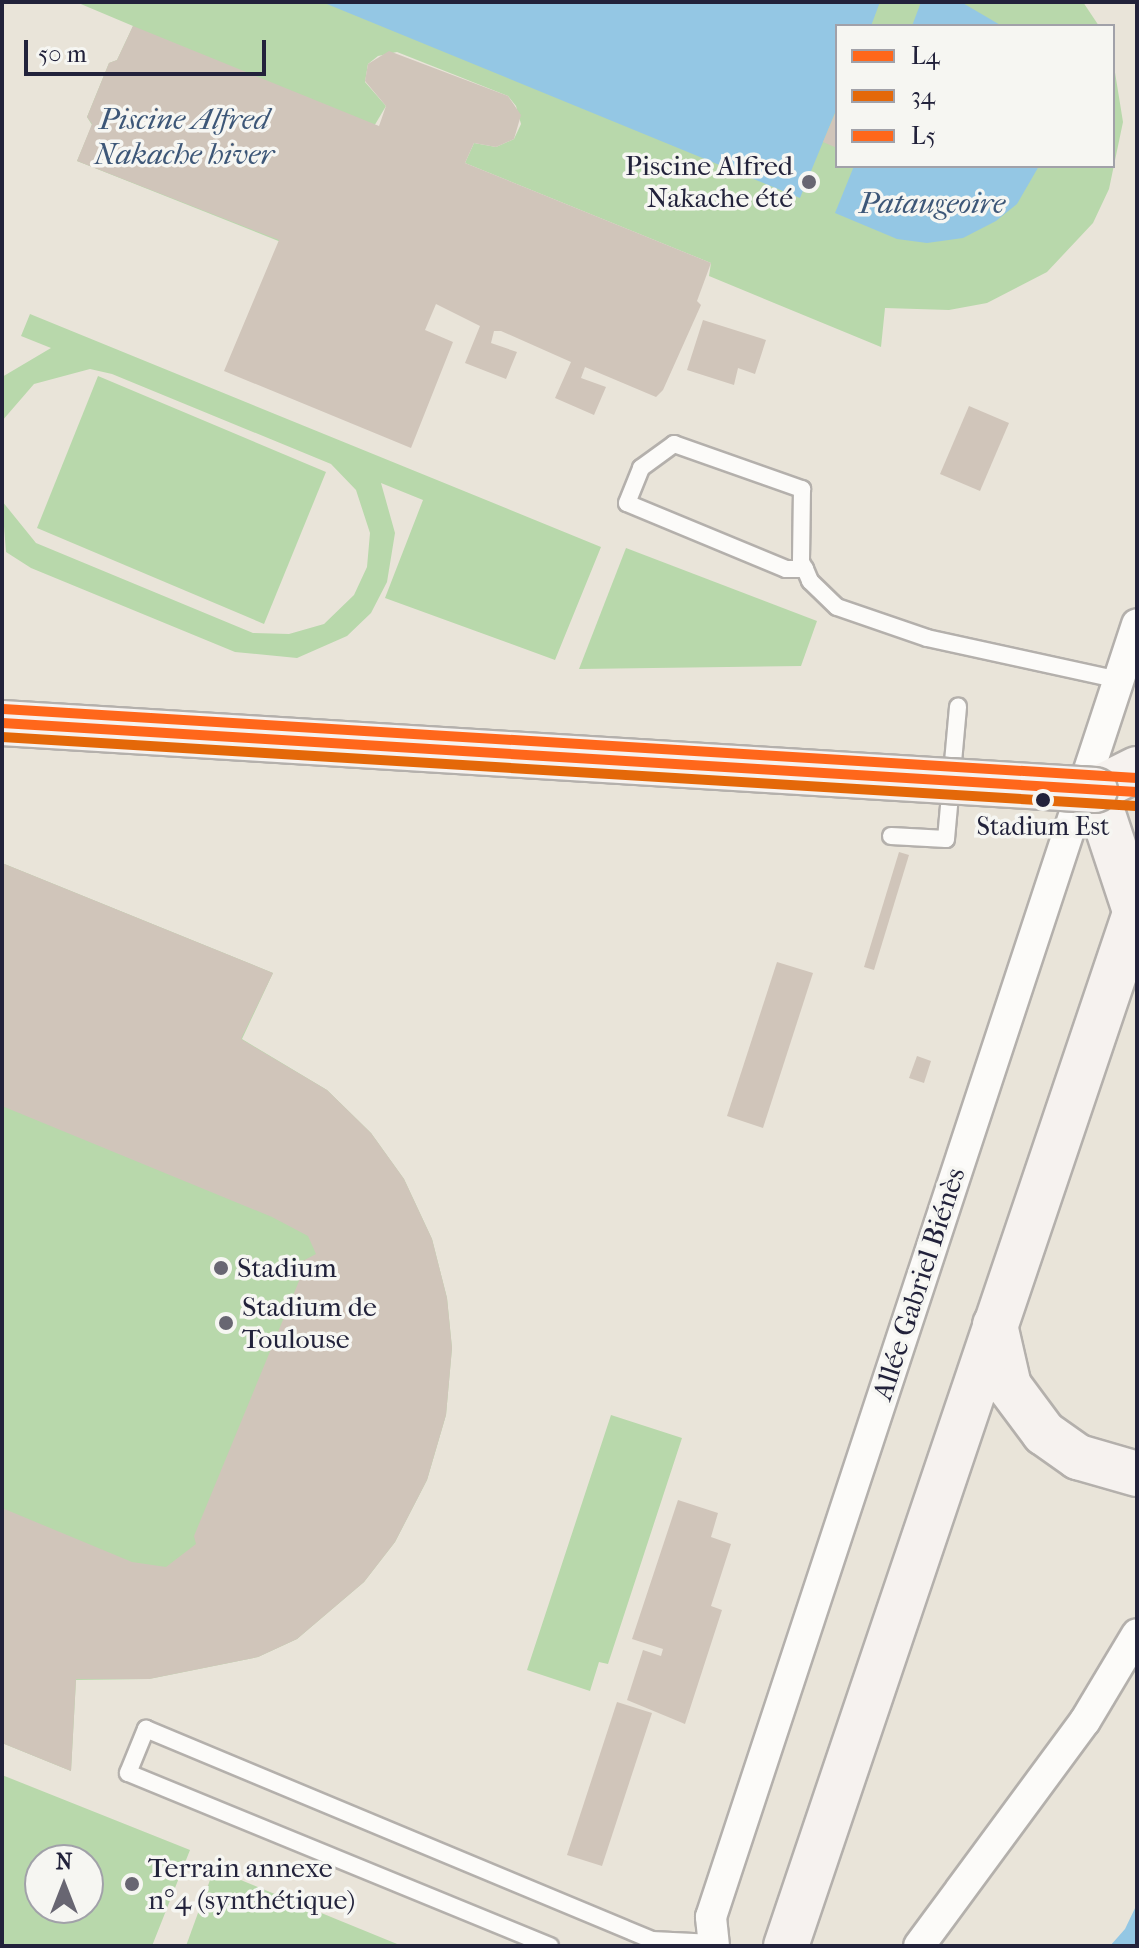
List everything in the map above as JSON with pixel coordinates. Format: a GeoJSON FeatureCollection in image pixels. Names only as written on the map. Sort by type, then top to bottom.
{"type":"FeatureCollection","features":[{"type":"Feature","properties":{"kind":"main road"},"geometry":{"type":"LineString","coordinates":[[2,723],[1103,794],[1137,769]]}},
{"type":"Feature","properties":{"kind":"main road"},"geometry":{"type":"LineString","coordinates":[[786,1946],[1136,909],[1103,794]]}},
{"type":"Feature","properties":{"kind":"main road"},"geometry":{"type":"LineString","coordinates":[[995,1325],[1009,1386],[1044,1433],[1078,1457],[1137,1474]]}},
{"type":"Feature","properties":{"kind":"street","name":"Allée Gabriel Biénès"},"geometry":{"type":"LineString","coordinates":[[714,1945],[711,1917],[1103,794],[1137,624]]}},
{"type":"Feature","properties":{"kind":"street"},"geometry":{"type":"LineString","coordinates":[[919,1946],[1085,1721],[1137,1634]]}},
{"type":"Feature","properties":{"kind":"lane"},"geometry":{"type":"LineString","coordinates":[[805,569],[786,569],[627,503],[641,468],[674,444],[802,489],[805,569],[837,607],[927,638],[1128,680]]}},
{"type":"Feature","properties":{"kind":"lane"},"geometry":{"type":"LineString","coordinates":[[891,836],[946,839],[958,707]]}},
{"type":"Feature","properties":{"kind":"lane"},"geometry":{"type":"LineString","coordinates":[[930,792],[1103,794]]}},
{"type":"Feature","properties":{"kind":"lane"},"geometry":{"type":"LineString","coordinates":[[550,1946],[128,1773],[146,1729],[651,1943],[714,1945]]}},
{"type":"Feature","properties":{"kind":"green space","name":"Piscine Alfred Nakache été"},"geometry":{"type":"Polygon","coordinates":[[[76,2],[1083,2],[1098,24],[835,24],[835,168],[1113,168],[1109,189],[1093,223],[1047,272],[987,303],[949,310],[885,308],[881,347],[709,276],[711,263],[465,163],[474,143],[496,147],[514,139],[521,124],[516,106],[508,96],[397,52],[378,56],[368,64],[365,82],[386,106],[301,250],[77,161],[92,125],[87,117],[109,63],[117,60],[133,26],[76,2]]]}},
{"type":"Feature","properties":{"kind":"green space","name":"Piscine Alfred Nakache été"},"geometry":{"type":"Polygon","coordinates":[[[1115,72],[1123,122],[1115,160],[1115,72]]]}},
{"type":"Feature","properties":{"kind":"green space"},"geometry":{"type":"Polygon","coordinates":[[[30,314],[601,547],[555,660],[385,598],[423,500],[381,483],[395,533],[387,582],[371,613],[347,636],[297,658],[235,652],[31,568],[6,552],[2,501],[36,543],[253,633],[289,634],[324,624],[354,595],[367,567],[370,533],[356,490],[331,464],[112,374],[90,369],[34,384],[2,421],[2,377],[51,348],[21,336],[30,314]]]}},
{"type":"Feature","properties":{"kind":"green space"},"geometry":{"type":"Polygon","coordinates":[[[98,376],[326,472],[264,624],[37,528],[98,376]]]}},
{"type":"Feature","properties":{"kind":"green space"},"geometry":{"type":"Polygon","coordinates":[[[626,548],[817,621],[801,666],[579,669],[626,548]]]}},
{"type":"Feature","properties":{"kind":"green space","name":"Stadium"},"geometry":{"type":"Polygon","coordinates":[[[2,863],[273,973],[242,1039],[327,1090],[371,1133],[404,1179],[432,1239],[447,1298],[452,1348],[446,1415],[427,1480],[395,1542],[364,1582],[297,1639],[258,1657],[149,1679],[76,1680],[71,1771],[2,1743],[2,863]]]}},
{"type":"Feature","properties":{"kind":"green space"},"geometry":{"type":"Polygon","coordinates":[[[611,1415],[682,1438],[608,1664],[599,1662],[590,1691],[527,1670],[611,1415]]]}},
{"type":"Feature","properties":{"kind":"green space","name":"Terrain annexe n°4 (synthétique)"},"geometry":{"type":"Polygon","coordinates":[[[2,1775],[190,1850],[152,1946],[2,1946],[2,1775]]]}},
{"type":"Feature","properties":{"kind":"green space"},"geometry":{"type":"Polygon","coordinates":[[[214,1869],[402,1946],[186,1946],[214,1869]]]}},
{"type":"Feature","properties":{"kind":"water"},"geometry":{"type":"Polygon","coordinates":[[[322,2],[880,2],[872,24],[835,24],[835,113],[800,198],[322,2]]]}},
{"type":"Feature","properties":{"kind":"water"},"geometry":{"type":"Polygon","coordinates":[[[921,2],[961,2],[999,24],[913,24],[921,2]]]}},
{"type":"Feature","properties":{"kind":"water","name":"Pataugeoire"},"geometry":{"type":"Polygon","coordinates":[[[853,168],[1038,168],[1017,204],[996,221],[963,238],[927,243],[897,239],[835,213],[853,168]]]}},
{"type":"Feature","properties":{"kind":"water"},"geometry":{"type":"Polygon","coordinates":[[[1137,1904],[1137,1946],[1110,1946],[1125,1929],[1137,1904]]]}},
{"type":"Feature","properties":{"kind":"building"},"geometry":{"type":"Polygon","coordinates":[[[133,26],[379,126],[386,106],[365,81],[368,64],[389,51],[508,96],[521,115],[514,139],[496,147],[474,143],[465,163],[711,263],[697,301],[701,305],[663,390],[656,397],[585,367],[581,378],[606,387],[594,415],[555,398],[571,362],[501,331],[494,331],[491,343],[517,352],[506,379],[465,363],[480,326],[436,304],[425,330],[453,342],[411,448],[224,371],[279,240],[77,161],[92,124],[87,117],[109,63],[117,60],[133,26]]]}},
{"type":"Feature","properties":{"kind":"building"},"geometry":{"type":"Polygon","coordinates":[[[835,114],[835,147],[823,142],[835,114]]]}},
{"type":"Feature","properties":{"kind":"building"},"geometry":{"type":"Polygon","coordinates":[[[703,320],[766,340],[755,374],[738,368],[734,385],[687,370],[703,320]]]}},
{"type":"Feature","properties":{"kind":"building"},"geometry":{"type":"Polygon","coordinates":[[[969,406],[1009,423],[980,491],[940,474],[969,406]]]}},
{"type":"Feature","properties":{"kind":"building"},"geometry":{"type":"Polygon","coordinates":[[[899,852],[909,855],[874,970],[864,967],[899,852]]]}},
{"type":"Feature","properties":{"kind":"building","name":"Stadium"},"geometry":{"type":"Polygon","coordinates":[[[2,863],[273,973],[241,1039],[327,1090],[371,1133],[404,1179],[432,1239],[447,1298],[452,1348],[446,1415],[427,1480],[395,1542],[364,1582],[297,1639],[258,1657],[149,1679],[76,1679],[71,1771],[2,1743],[2,1508],[132,1562],[166,1567],[196,1544],[194,1536],[299,1281],[299,1263],[316,1254],[308,1236],[272,1217],[2,1106],[2,863]]]}},
{"type":"Feature","properties":{"kind":"building"},"geometry":{"type":"Polygon","coordinates":[[[777,962],[813,973],[763,1128],[727,1116],[777,962]]]}},
{"type":"Feature","properties":{"kind":"building"},"geometry":{"type":"Polygon","coordinates":[[[917,1056],[931,1061],[924,1083],[909,1078],[917,1056]]]}},
{"type":"Feature","properties":{"kind":"building"},"geometry":{"type":"Polygon","coordinates":[[[678,1500],[718,1513],[711,1537],[731,1544],[711,1606],[722,1610],[685,1724],[627,1700],[643,1650],[661,1656],[663,1649],[632,1639],[678,1500]]]}},
{"type":"Feature","properties":{"kind":"building"},"geometry":{"type":"Polygon","coordinates":[[[617,1702],[652,1713],[602,1866],[567,1855],[617,1702]]]}},
{"type":"Feature","properties":{"kind":"transit line","name":"L5"},"geometry":{"type":"LineString","coordinates":[[3,709],[1137,778]]}},
{"type":"Feature","properties":{"kind":"transit line","name":"L4"},"geometry":{"type":"LineString","coordinates":[[2,723],[1137,792]]}},
{"type":"Feature","properties":{"kind":"transit line","name":"34"},"geometry":{"type":"LineString","coordinates":[[2,737],[1136,806]]}},
{"type":"Feature","properties":{"kind":"place","name":"Piscine Alfred Nakache été"},"geometry":{"type":"Point","coordinates":[809,182]}},
{"type":"Feature","properties":{"kind":"place","name":"Stadium Est"},"geometry":{"type":"Point","coordinates":[1043,800]}},
{"type":"Feature","properties":{"kind":"place","name":"Stadium"},"geometry":{"type":"Point","coordinates":[221,1268]}},
{"type":"Feature","properties":{"kind":"place","name":"Stadium de Toulouse"},"geometry":{"type":"Point","coordinates":[226,1323]}},
{"type":"Feature","properties":{"kind":"place","name":"Terrain annexe n°4 (synthétique)"},"geometry":{"type":"Point","coordinates":[132,1884]}},
{"type":"Feature","properties":{"kind":"water label","name":"Piscine Alfred Nakache hiver"},"geometry":{"type":"Point","coordinates":[184,137]}}]}
